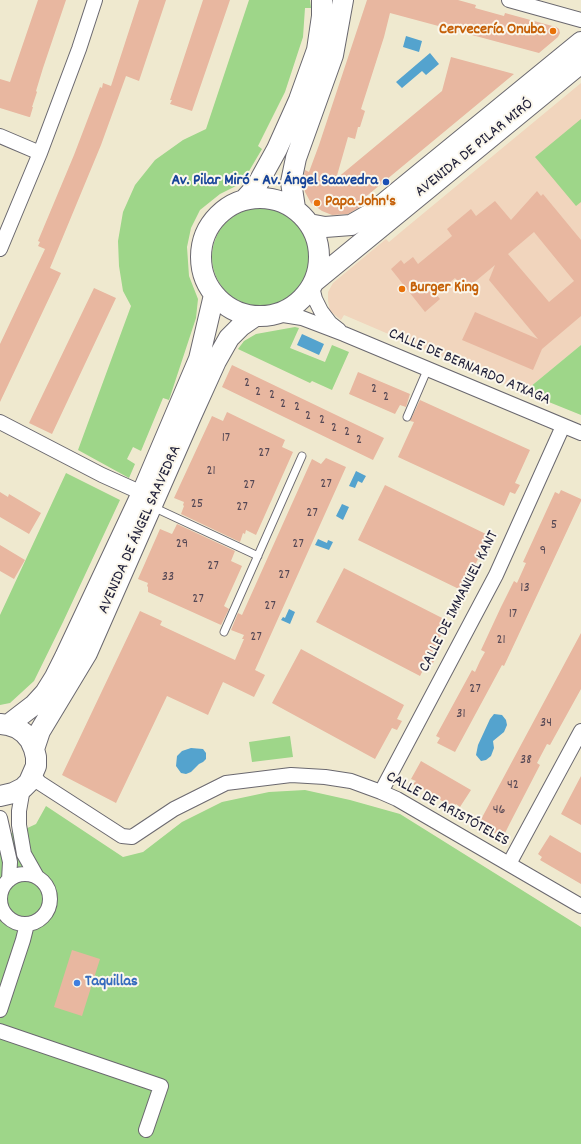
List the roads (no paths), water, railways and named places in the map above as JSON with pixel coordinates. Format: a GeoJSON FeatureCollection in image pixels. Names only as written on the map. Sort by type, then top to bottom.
{"type":"FeatureCollection","features":[{"type":"Feature","properties":{"kind":"street"},"geometry":{"type":"LineString","coordinates":[[0,249],[40,153],[96,0]]}},
{"type":"Feature","properties":{"kind":"street"},"geometry":{"type":"LineString","coordinates":[[245,199],[256,187],[277,149],[299,100],[317,50],[322,16],[322,0]]}},
{"type":"Feature","properties":{"kind":"street"},"geometry":{"type":"LineString","coordinates":[[295,208],[291,182],[296,158],[332,55],[343,0]]}},
{"type":"Feature","properties":{"kind":"street"},"geometry":{"type":"LineString","coordinates":[[509,0],[581,20]]}},
{"type":"Feature","properties":{"kind":"street","name":"AVENIDA DE PILAR MIRÓ"},"geometry":{"type":"LineString","coordinates":[[309,224],[325,227],[351,225],[372,213],[581,42]]}},
{"type":"Feature","properties":{"kind":"street","name":"AVENIDA DE PILAR MIRÓ"},"geometry":{"type":"LineString","coordinates":[[313,284],[581,63]]}},
{"type":"Feature","properties":{"kind":"street"},"geometry":{"type":"LineString","coordinates":[[0,136],[40,153]]}},
{"type":"Feature","properties":{"kind":"street"},"geometry":{"type":"LineString","coordinates":[[260,198],[276,200],[295,208],[309,224],[318,245],[319,263],[313,284],[298,303],[277,314],[254,316],[239,313],[226,306],[214,295],[205,280],[201,264],[201,247],[206,231],[220,213],[229,206],[245,199],[260,198]]}},
{"type":"Feature","properties":{"kind":"street","name":"CALLE DE BERNARDO ATXAGA"},"geometry":{"type":"LineString","coordinates":[[313,284],[315,299],[321,311],[330,323],[344,334]]}},
{"type":"Feature","properties":{"kind":"street","name":"AVENIDA DE ÁNGEL SAAVEDRA"},"geometry":{"type":"LineString","coordinates":[[34,749],[40,731],[87,653],[147,500],[199,360],[214,295]]}},
{"type":"Feature","properties":{"kind":"street","name":"CALLE DE BERNARDO ATXAGA"},"geometry":{"type":"LineString","coordinates":[[277,314],[302,318],[344,334],[581,433]]}},
{"type":"Feature","properties":{"kind":"street","name":"AVENIDA DE ÁNGEL SAAVEDRA"},"geometry":{"type":"LineString","coordinates":[[4,725],[34,705],[45,693],[55,677],[147,500],[216,361],[229,338],[240,326],[254,316]]}},
{"type":"Feature","properties":{"kind":"street"},"geometry":{"type":"LineString","coordinates":[[0,422],[147,500]]}},
{"type":"Feature","properties":{"kind":"street","name":"CALLE DE IMMANUEL KANT"},"geometry":{"type":"LineString","coordinates":[[381,792],[496,575],[563,426]]}},
{"type":"Feature","properties":{"kind":"street"},"geometry":{"type":"LineString","coordinates":[[4,725],[17,728],[24,733],[30,740],[34,749],[36,766],[28,781],[19,811],[19,825],[24,854],[37,877],[48,888],[50,896],[50,904],[47,912],[42,918],[27,924],[12,920],[6,915],[2,908],[1,893],[4,886],[9,880],[22,874],[37,877]]}},
{"type":"Feature","properties":{"kind":"street"},"geometry":{"type":"LineString","coordinates":[[509,864],[581,731]]}},
{"type":"Feature","properties":{"kind":"street","name":"CALLE DE ARISTÓTELES"},"geometry":{"type":"LineString","coordinates":[[28,781],[40,783],[122,836],[132,837],[174,809],[226,783],[291,775],[351,781],[397,799],[581,906]]}},
{"type":"Feature","properties":{"kind":"street"},"geometry":{"type":"LineString","coordinates":[[0,796],[13,793],[28,781]]}},
{"type":"Feature","properties":{"kind":"street"},"geometry":{"type":"LineString","coordinates":[[0,818],[10,862],[9,880]]}},
{"type":"Feature","properties":{"kind":"street"},"geometry":{"type":"LineString","coordinates":[[0,1010],[27,924]]}},
{"type":"Feature","properties":{"kind":"street"},"geometry":{"type":"LineString","coordinates":[[0,1031],[161,1086],[146,1130]]}},
{"type":"Feature","properties":{"kind":"lane"},"geometry":{"type":"LineString","coordinates":[[407,417],[428,368]]}},
{"type":"Feature","properties":{"kind":"lane"},"geometry":{"type":"LineString","coordinates":[[224,632],[302,456]]}},
{"type":"Feature","properties":{"kind":"lane"},"geometry":{"type":"LineString","coordinates":[[147,500],[258,556]]}},
{"type":"Feature","properties":{"kind":"water"},"geometry":{"type":"Polygon","coordinates":[[[406,36],[422,41],[419,52],[403,47],[406,36]]]}},
{"type":"Feature","properties":{"kind":"water"},"geometry":{"type":"Polygon","coordinates":[[[430,53],[439,64],[426,75],[422,71],[402,88],[396,82],[430,53]]]}},
{"type":"Feature","properties":{"kind":"water"},"geometry":{"type":"Polygon","coordinates":[[[302,334],[324,344],[319,355],[297,345],[302,334]]]}},
{"type":"Feature","properties":{"kind":"water"},"geometry":{"type":"Polygon","coordinates":[[[356,471],[366,476],[362,483],[358,481],[355,488],[349,486],[356,471]]]}},
{"type":"Feature","properties":{"kind":"water"},"geometry":{"type":"Polygon","coordinates":[[[342,504],[349,507],[343,520],[336,516],[342,504]]]}},
{"type":"Feature","properties":{"kind":"water"},"geometry":{"type":"Polygon","coordinates":[[[318,539],[327,543],[328,540],[333,542],[329,550],[315,545],[318,539]]]}},
{"type":"Feature","properties":{"kind":"water"},"geometry":{"type":"Polygon","coordinates":[[[289,609],[295,612],[290,624],[281,620],[283,617],[285,618],[289,609]]]}},
{"type":"Feature","properties":{"kind":"water"},"geometry":{"type":"Polygon","coordinates":[[[494,714],[502,715],[506,720],[507,725],[504,732],[493,741],[494,748],[491,756],[486,760],[481,761],[476,755],[478,745],[490,719],[494,714]]]}},
{"type":"Feature","properties":{"kind":"water"},"geometry":{"type":"Polygon","coordinates":[[[191,748],[203,749],[206,753],[206,759],[191,772],[186,774],[181,773],[176,766],[177,756],[182,751],[191,748]]]}},
{"type":"Feature","properties":{"kind":"place","name":"Cervecería Onuba"},"geometry":{"type":"Point","coordinates":[553,31]}},
{"type":"Feature","properties":{"kind":"place","name":"Av. Pilar Miró - Av. Ángel Saavedra"},"geometry":{"type":"Point","coordinates":[386,182]}},
{"type":"Feature","properties":{"kind":"place","name":"Papa John's"},"geometry":{"type":"Point","coordinates":[317,203]}},
{"type":"Feature","properties":{"kind":"place","name":"Burger King"},"geometry":{"type":"Point","coordinates":[402,289]}},
{"type":"Feature","properties":{"kind":"place","name":"Taquillas"},"geometry":{"type":"Point","coordinates":[77,983]}}]}
